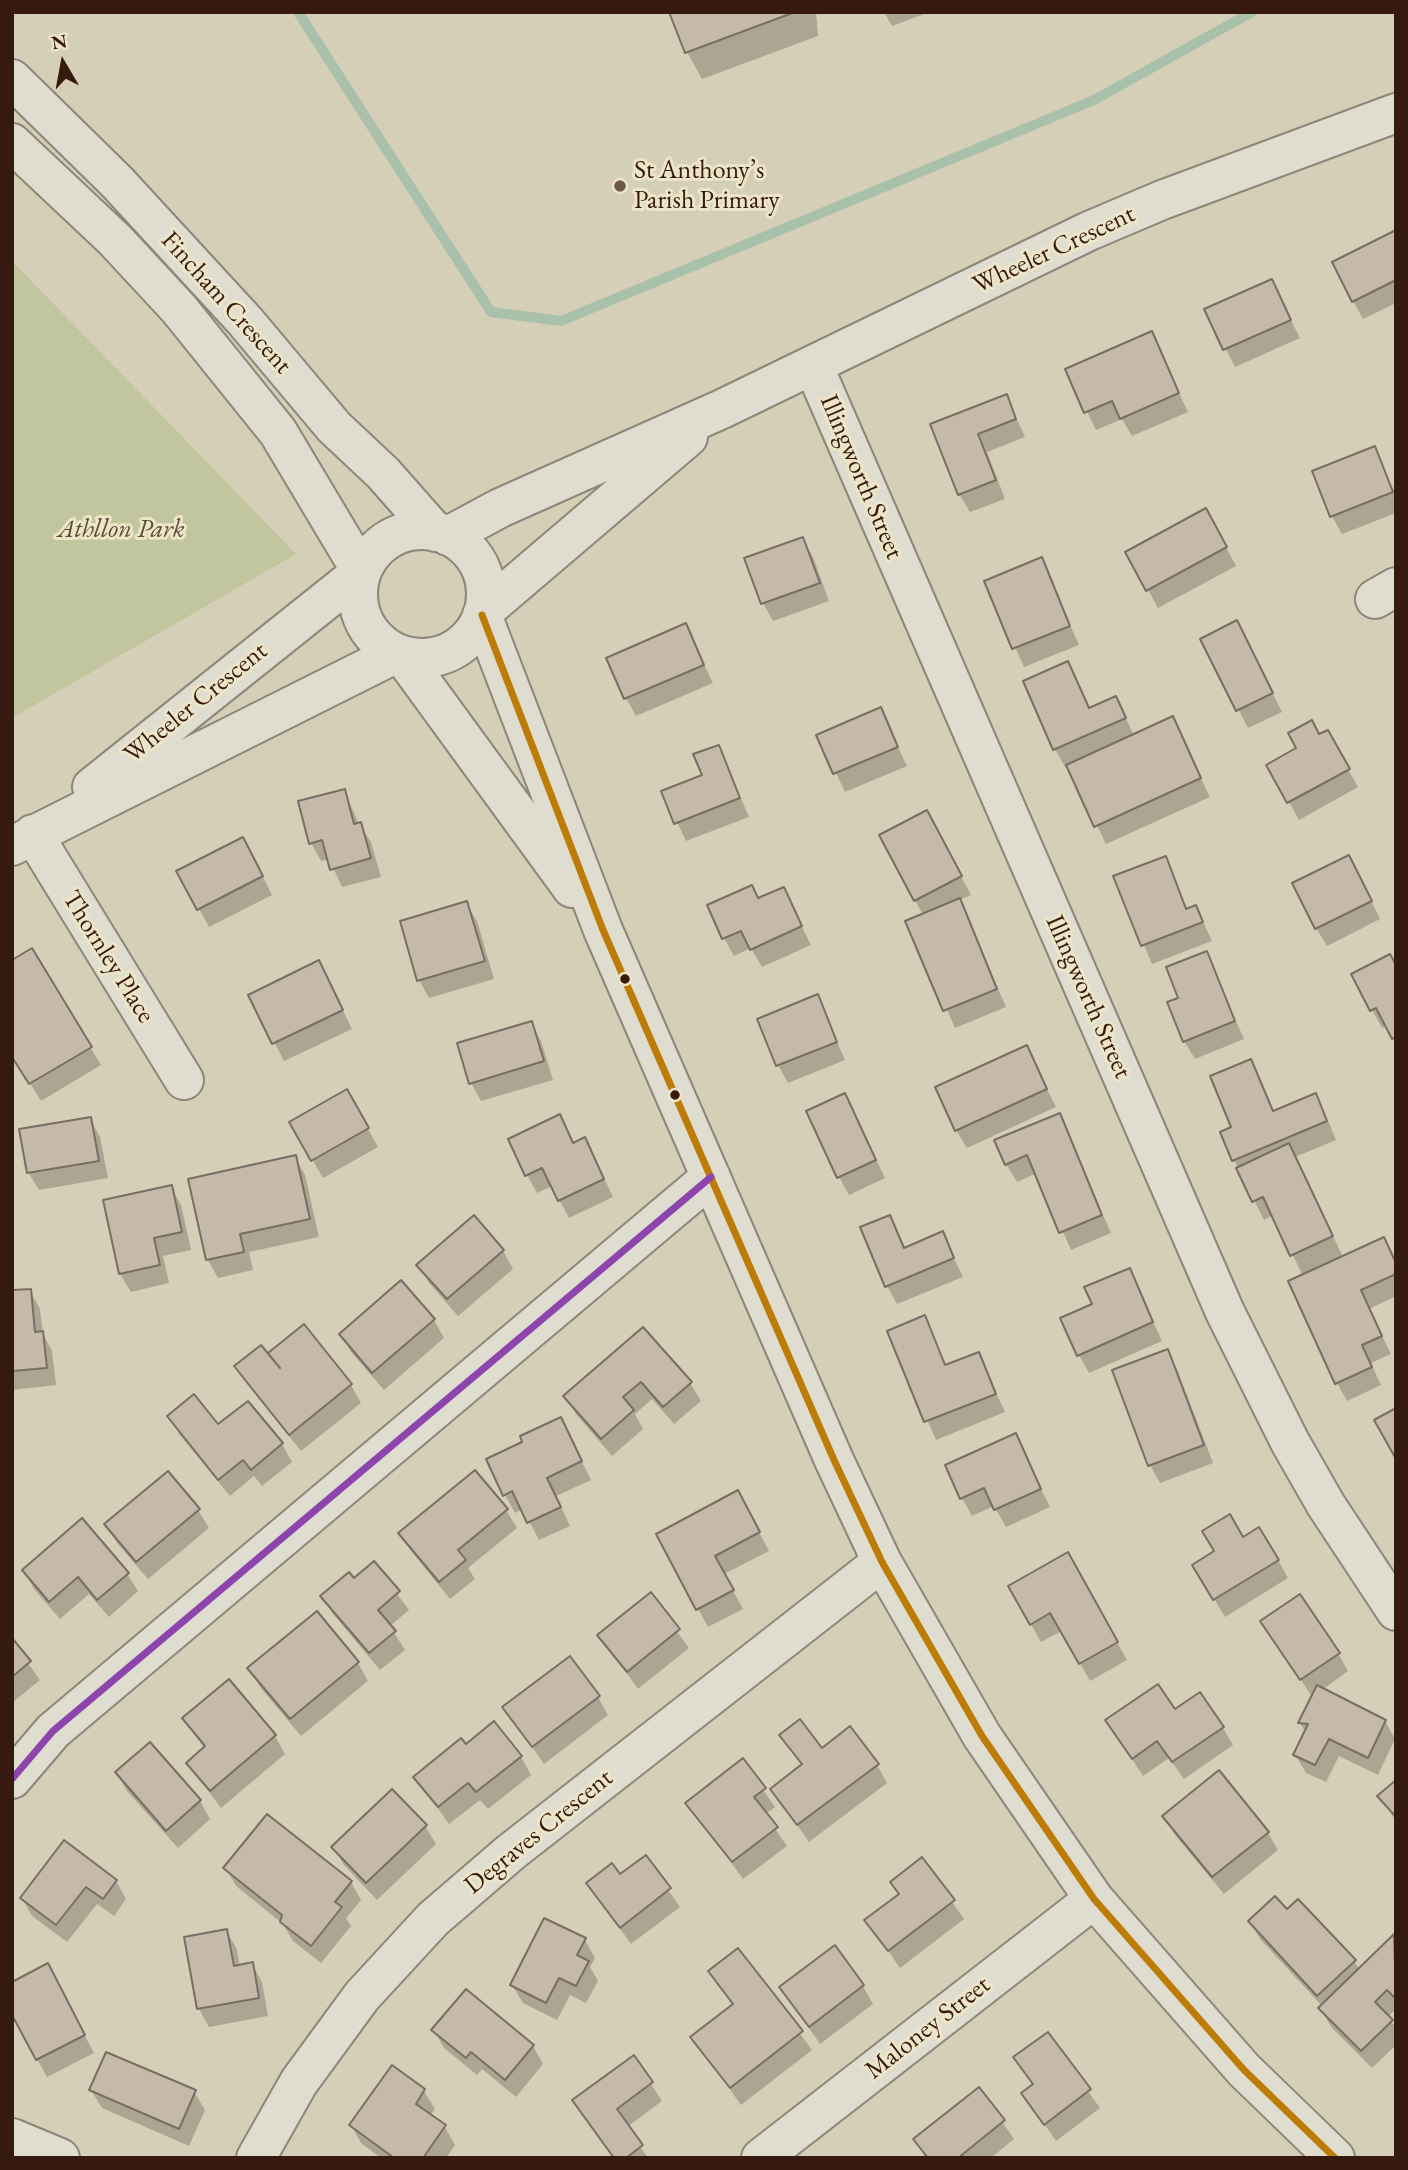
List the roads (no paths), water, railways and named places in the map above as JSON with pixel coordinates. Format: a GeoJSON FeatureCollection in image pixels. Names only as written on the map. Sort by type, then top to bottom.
{"type":"FeatureCollection","features":[{"type":"Feature","properties":{"kind":"street","name":"Fincham Crescent"},"geometry":{"type":"LineString","coordinates":[[12,79],[117,182],[245,321],[334,427],[442,534]]}},
{"type":"Feature","properties":{"kind":"street","name":"Wheeler Crescent"},"geometry":{"type":"LineString","coordinates":[[442,534],[722,409],[1101,226],[1162,200],[1396,113]]}},
{"type":"Feature","properties":{"kind":"street","name":"Fincham Crescent"},"geometry":{"type":"LineString","coordinates":[[12,143],[115,240],[179,309],[278,432],[361,572]]}},
{"type":"Feature","properties":{"kind":"street","name":"Illingworth Street"},"geometry":{"type":"LineString","coordinates":[[813,365],[1225,1312],[1314,1484],[1396,1611]]}},
{"type":"Feature","properties":{"kind":"street","name":"Wheeler Crescent"},"geometry":{"type":"LineString","coordinates":[[483,613],[722,409]]}},
{"type":"Feature","properties":{"kind":"street"},"geometry":{"type":"LineString","coordinates":[[404,532],[442,534],[461,542],[474,556],[483,573],[486,592],[483,613],[464,642],[450,652],[418,658],[400,654],[383,645],[363,621],[358,605],[361,572],[372,554],[386,540],[404,532]]}},
{"type":"Feature","properties":{"kind":"street","name":"Wheeler Crescent"},"geometry":{"type":"LineString","coordinates":[[22,840],[361,572]]}},
{"type":"Feature","properties":{"kind":"street"},"geometry":{"type":"LineString","coordinates":[[483,613],[603,929],[882,1562],[982,1736],[1094,1899],[1244,2070],[1335,2158]]}},
{"type":"Feature","properties":{"kind":"street","name":"Wheeler Crescent"},"geometry":{"type":"LineString","coordinates":[[22,840],[400,654]]}},
{"type":"Feature","properties":{"kind":"street"},"geometry":{"type":"LineString","coordinates":[[400,654],[603,929]]}},
{"type":"Feature","properties":{"kind":"street","name":"Thornley Place"},"geometry":{"type":"LineString","coordinates":[[22,840],[184,1080]]}},
{"type":"Feature","properties":{"kind":"street"},"geometry":{"type":"LineString","coordinates":[[12,1779],[52,1731],[711,1177]]}},
{"type":"Feature","properties":{"kind":"street","name":"Degraves Crescent"},"geometry":{"type":"LineString","coordinates":[[256,2158],[299,2082],[362,1996],[433,1919],[511,1852],[882,1562]]}},
{"type":"Feature","properties":{"kind":"street","name":"Maloney Street"},"geometry":{"type":"LineString","coordinates":[[761,2158],[1094,1899]]}},
{"type":"Feature","properties":{"kind":"street"},"geometry":{"type":"LineString","coordinates":[[12,2138],[60,2158]]}},
{"type":"Feature","properties":{"kind":"waterway"},"geometry":{"type":"LineString","coordinates":[[298,12],[491,312],[561,321],[1094,100],[1252,12]]}},
{"type":"Feature","properties":{"kind":"place","name":"St Anthony’s Parish Primary"},"geometry":{"type":"Point","coordinates":[620,186]}},
{"type":"Feature","properties":{"kind":"park label","name":"Athllon Park"},"geometry":{"type":"Point","coordinates":[121,530]}}]}
